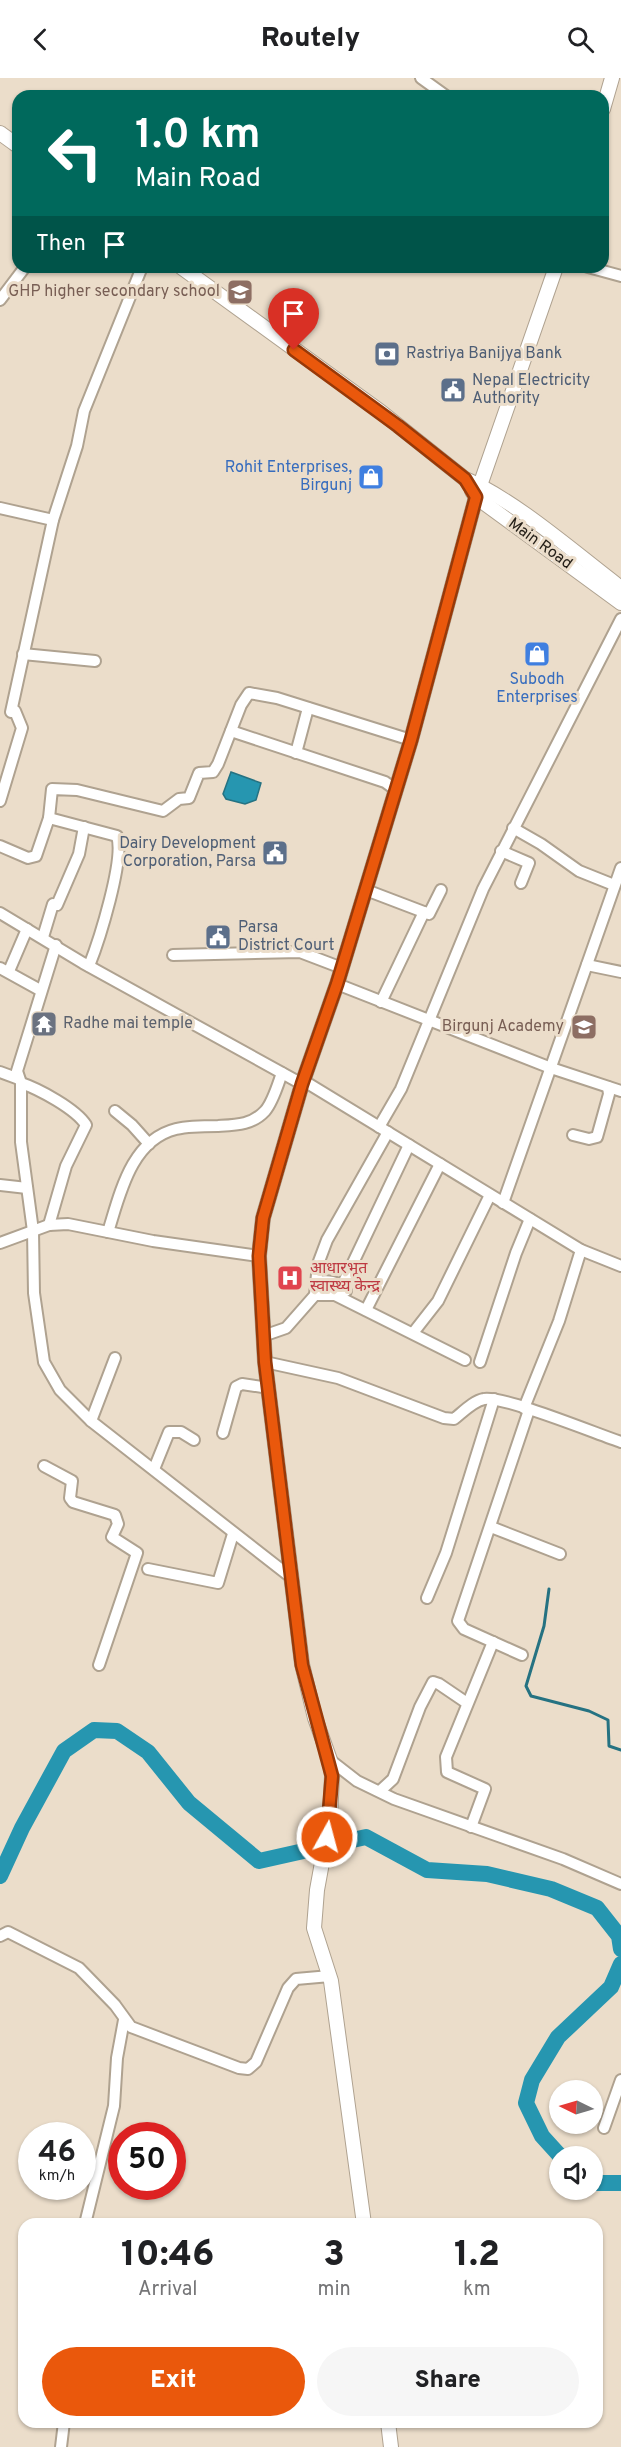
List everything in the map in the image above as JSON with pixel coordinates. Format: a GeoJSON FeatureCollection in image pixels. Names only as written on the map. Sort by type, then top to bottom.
{"type":"FeatureCollection","features":[{"type":"Feature","properties":{"kind":"main road","name":"Main Road"},"geometry":{"type":"LineString","coordinates":[[189,273],[381,412],[621,603]]}},
{"type":"Feature","properties":{"kind":"main road"},"geometry":{"type":"LineString","coordinates":[[363,2218],[330,1976],[314,1928],[317,1890],[330,1819],[330,1760],[315,1718],[302,1665],[265,1362],[259,1256],[263,1218],[303,1082],[337,984],[411,740],[478,491],[554,273]]}},
{"type":"Feature","properties":{"kind":"main road","name":"Main Road"},"geometry":{"type":"LineString","coordinates":[[478,491],[621,588]]}},
{"type":"Feature","properties":{"kind":"main road"},"geometry":{"type":"LineString","coordinates":[[389,2428],[391,2447]]}},
{"type":"Feature","properties":{"kind":"street"},"geometry":{"type":"LineString","coordinates":[[421,78],[438,90]]}},
{"type":"Feature","properties":{"kind":"street"},"geometry":{"type":"LineString","coordinates":[[0,300],[20,273]]}},
{"type":"Feature","properties":{"kind":"street"},"geometry":{"type":"LineString","coordinates":[[11,712],[53,520],[69,473],[84,411],[140,273]]}},
{"type":"Feature","properties":{"kind":"street"},"geometry":{"type":"LineString","coordinates":[[0,508],[53,520]]}},
{"type":"Feature","properties":{"kind":"street"},"geometry":{"type":"LineString","coordinates":[[263,1336],[286,1328],[315,1295],[318,1264],[327,1240],[384,1130],[483,889],[621,619]]}},
{"type":"Feature","properties":{"kind":"street"},"geometry":{"type":"LineString","coordinates":[[23,654],[95,661]]}},
{"type":"Feature","properties":{"kind":"street"},"geometry":{"type":"LineString","coordinates":[[0,846],[28,858],[36,856],[49,818],[47,811],[52,789],[77,790],[163,811],[179,799],[189,798],[199,773],[213,772],[241,705],[249,693],[308,708],[411,740]]}},
{"type":"Feature","properties":{"kind":"street"},"geometry":{"type":"LineString","coordinates":[[296,753],[308,708]]}},
{"type":"Feature","properties":{"kind":"street"},"geometry":{"type":"LineString","coordinates":[[0,709],[15,711],[22,728],[0,801]]}},
{"type":"Feature","properties":{"kind":"street"},"geometry":{"type":"LineString","coordinates":[[231,731],[385,782],[396,790]]}},
{"type":"Feature","properties":{"kind":"street"},"geometry":{"type":"LineString","coordinates":[[49,818],[117,836],[118,839],[115,870],[99,939],[89,966]]}},
{"type":"Feature","properties":{"kind":"street"},"geometry":{"type":"LineString","coordinates":[[43,937],[53,904],[57,904],[79,854],[84,827]]}},
{"type":"Feature","properties":{"kind":"street"},"geometry":{"type":"LineString","coordinates":[[513,828],[541,844],[579,871],[614,885]]}},
{"type":"Feature","properties":{"kind":"street"},"geometry":{"type":"LineString","coordinates":[[501,851],[530,863],[521,883]]}},
{"type":"Feature","properties":{"kind":"street"},"geometry":{"type":"LineString","coordinates":[[503,1203],[621,868]]}},
{"type":"Feature","properties":{"kind":"street"},"geometry":{"type":"LineString","coordinates":[[366,890],[429,915],[441,890]]}},
{"type":"Feature","properties":{"kind":"street"},"geometry":{"type":"LineString","coordinates":[[381,1002],[424,912]]}},
{"type":"Feature","properties":{"kind":"street"},"geometry":{"type":"LineString","coordinates":[[0,913],[89,966],[282,1073],[303,1082],[581,1250],[621,1266]]}},
{"type":"Feature","properties":{"kind":"street"},"geometry":{"type":"LineString","coordinates":[[27,929],[4,970],[40,990]]}},
{"type":"Feature","properties":{"kind":"street"},"geometry":{"type":"LineString","coordinates":[[56,945],[16,1071],[20,1081],[21,1142],[33,1231],[34,1293],[44,1362],[60,1390],[91,1421],[292,1578]]}},
{"type":"Feature","properties":{"kind":"street"},"geometry":{"type":"LineString","coordinates":[[173,955],[300,952],[342,968]]}},
{"type":"Feature","properties":{"kind":"street"},"geometry":{"type":"LineString","coordinates":[[587,965],[621,972]]}},
{"type":"Feature","properties":{"kind":"street"},"geometry":{"type":"LineString","coordinates":[[337,984],[551,1068],[621,1091]]}},
{"type":"Feature","properties":{"kind":"street"},"geometry":{"type":"LineString","coordinates":[[0,1072],[51,1097],[80,1117],[86,1125],[66,1166],[49,1225]]}},
{"type":"Feature","properties":{"kind":"street"},"geometry":{"type":"LineString","coordinates":[[108,1232],[122,1184],[133,1164],[149,1144],[175,1129],[240,1125],[255,1119],[267,1110],[282,1073]]}},
{"type":"Feature","properties":{"kind":"street"},"geometry":{"type":"LineString","coordinates":[[573,1135],[589,1139],[597,1137],[609,1094],[608,1087]]}},
{"type":"Feature","properties":{"kind":"street"},"geometry":{"type":"LineString","coordinates":[[115,1111],[149,1144]]}},
{"type":"Feature","properties":{"kind":"street"},"geometry":{"type":"LineString","coordinates":[[339,1291],[409,1145]]}},
{"type":"Feature","properties":{"kind":"street"},"geometry":{"type":"LineString","coordinates":[[366,1310],[440,1164]]}},
{"type":"Feature","properties":{"kind":"street"},"geometry":{"type":"LineString","coordinates":[[0,1185],[27,1188]]}},
{"type":"Feature","properties":{"kind":"street"},"geometry":{"type":"LineString","coordinates":[[413,1333],[438,1301],[490,1195]]}},
{"type":"Feature","properties":{"kind":"street"},"geometry":{"type":"LineString","coordinates":[[480,1362],[516,1253],[530,1219]]}},
{"type":"Feature","properties":{"kind":"street"},"geometry":{"type":"LineString","coordinates":[[0,1244],[49,1225],[68,1224],[259,1256]]}},
{"type":"Feature","properties":{"kind":"street"},"geometry":{"type":"LineString","coordinates":[[522,1654],[464,1629],[458,1621],[581,1250]]}},
{"type":"Feature","properties":{"kind":"street"},"geometry":{"type":"LineString","coordinates":[[317,1282],[328,1280],[353,1304],[465,1360]]}},
{"type":"Feature","properties":{"kind":"street"},"geometry":{"type":"LineString","coordinates":[[315,1295],[339,1291]]}},
{"type":"Feature","properties":{"kind":"street"},"geometry":{"type":"LineString","coordinates":[[91,1421],[115,1358]]}},
{"type":"Feature","properties":{"kind":"street"},"geometry":{"type":"LineString","coordinates":[[265,1362],[338,1378],[444,1418],[454,1419],[477,1401],[494,1399],[621,1442]]}},
{"type":"Feature","properties":{"kind":"street"},"geometry":{"type":"LineString","coordinates":[[223,1433],[237,1387],[242,1384],[269,1388]]}},
{"type":"Feature","properties":{"kind":"street"},"geometry":{"type":"LineString","coordinates":[[427,1598],[446,1553],[494,1399]]}},
{"type":"Feature","properties":{"kind":"street"},"geometry":{"type":"LineString","coordinates":[[154,1469],[169,1432],[181,1432],[194,1440]]}},
{"type":"Feature","properties":{"kind":"street"},"geometry":{"type":"LineString","coordinates":[[44,1466],[72,1481],[70,1498],[73,1502],[115,1515],[118,1524],[112,1538],[137,1553],[99,1665]]}},
{"type":"Feature","properties":{"kind":"street"},"geometry":{"type":"LineString","coordinates":[[490,1527],[560,1554]]}},
{"type":"Feature","properties":{"kind":"street"},"geometry":{"type":"LineString","coordinates":[[148,1569],[218,1583],[233,1534]]}},
{"type":"Feature","properties":{"kind":"street"},"geometry":{"type":"LineString","coordinates":[[471,1827],[484,1789],[447,1772],[449,1748],[493,1642]]}},
{"type":"Feature","properties":{"kind":"street"},"geometry":{"type":"LineString","coordinates":[[380,1791],[393,1779],[420,1707],[433,1682],[467,1703]]}},
{"type":"Feature","properties":{"kind":"street"},"geometry":{"type":"LineString","coordinates":[[330,1760],[357,1781],[393,1799],[444,1815],[471,1827],[563,1859],[621,1884]]}},
{"type":"Feature","properties":{"kind":"street"},"geometry":{"type":"LineString","coordinates":[[0,1936],[8,1932],[18,1936],[79,1968],[115,2005],[130,2027],[248,2069],[255,2062],[288,1988],[296,1979],[330,1976]]}},
{"type":"Feature","properties":{"kind":"street"},"geometry":{"type":"LineString","coordinates":[[86,2218],[114,2106],[117,2058],[124,2020]]}},
{"type":"Feature","properties":{"kind":"street"},"geometry":{"type":"LineString","coordinates":[[604,2128],[621,2080]]}},
{"type":"Feature","properties":{"kind":"street"},"geometry":{"type":"LineString","coordinates":[[61,2447],[63,2428]]}},
{"type":"Feature","properties":{"kind":"water"},"geometry":{"type":"Polygon","coordinates":[[[231,772],[261,783],[256,800],[245,804],[226,799],[223,794],[231,772]]]}},
{"type":"Feature","properties":{"kind":"waterway"},"geometry":{"type":"LineString","coordinates":[[549,1589],[544,1626],[526,1686],[531,1696],[589,1711],[608,1720],[609,1746],[621,1750]]}},
{"type":"Feature","properties":{"kind":"waterway"},"geometry":{"type":"LineString","coordinates":[[0,1876],[22,1828],[64,1751],[94,1730],[117,1731],[148,1752],[189,1803],[259,1861],[366,1837],[427,1870],[487,1874],[551,1889],[597,1908],[619,1936],[621,1949]]}},
{"type":"Feature","properties":{"kind":"waterway"},"geometry":{"type":"LineString","coordinates":[[551,2146],[542,2136],[526,2103],[532,2080],[558,2037],[611,1987],[621,1964]]}},
{"type":"Feature","properties":{"kind":"waterway"},"geometry":{"type":"LineString","coordinates":[[603,2183],[621,2183]]}},
{"type":"Feature","properties":{"kind":"place","name":"GHP higher secondary school"},"geometry":{"type":"Point","coordinates":[240,292]}},
{"type":"Feature","properties":{"kind":"place","name":"Rastriya Banijya Bank"},"geometry":{"type":"Point","coordinates":[387,354]}},
{"type":"Feature","properties":{"kind":"place","name":"Nepal Electricity Authority"},"geometry":{"type":"Point","coordinates":[453,390]}},
{"type":"Feature","properties":{"kind":"place","name":"Rohit Enterprises, Birgunj"},"geometry":{"type":"Point","coordinates":[371,477]}},
{"type":"Feature","properties":{"kind":"place","name":"Subodh Enterprises"},"geometry":{"type":"Point","coordinates":[537,654]}},
{"type":"Feature","properties":{"kind":"place","name":"Dairy Development Corporation, Parsa"},"geometry":{"type":"Point","coordinates":[275,853]}},
{"type":"Feature","properties":{"kind":"place","name":"Parsa District Court"},"geometry":{"type":"Point","coordinates":[218,937]}},
{"type":"Feature","properties":{"kind":"place","name":"Radhe mai temple"},"geometry":{"type":"Point","coordinates":[44,1024]}},
{"type":"Feature","properties":{"kind":"place","name":"Birgunj Academy"},"geometry":{"type":"Point","coordinates":[584,1027]}},
{"type":"Feature","properties":{"kind":"place","name":"आधारभूत स्वास्थ्य केन्द्र"},"geometry":{"type":"Point","coordinates":[290,1278]}},
{"type":"Feature","properties":{"kind":"route"},"geometry":{"type":"LineString","coordinates":[[294,350],[381,412],[465,479],[476,497],[411,740],[337,984],[302,1084],[263,1218],[259,1256],[265,1362],[302,1665],[315,1718],[330,1760],[332,1776],[327,1837]]}}]}
